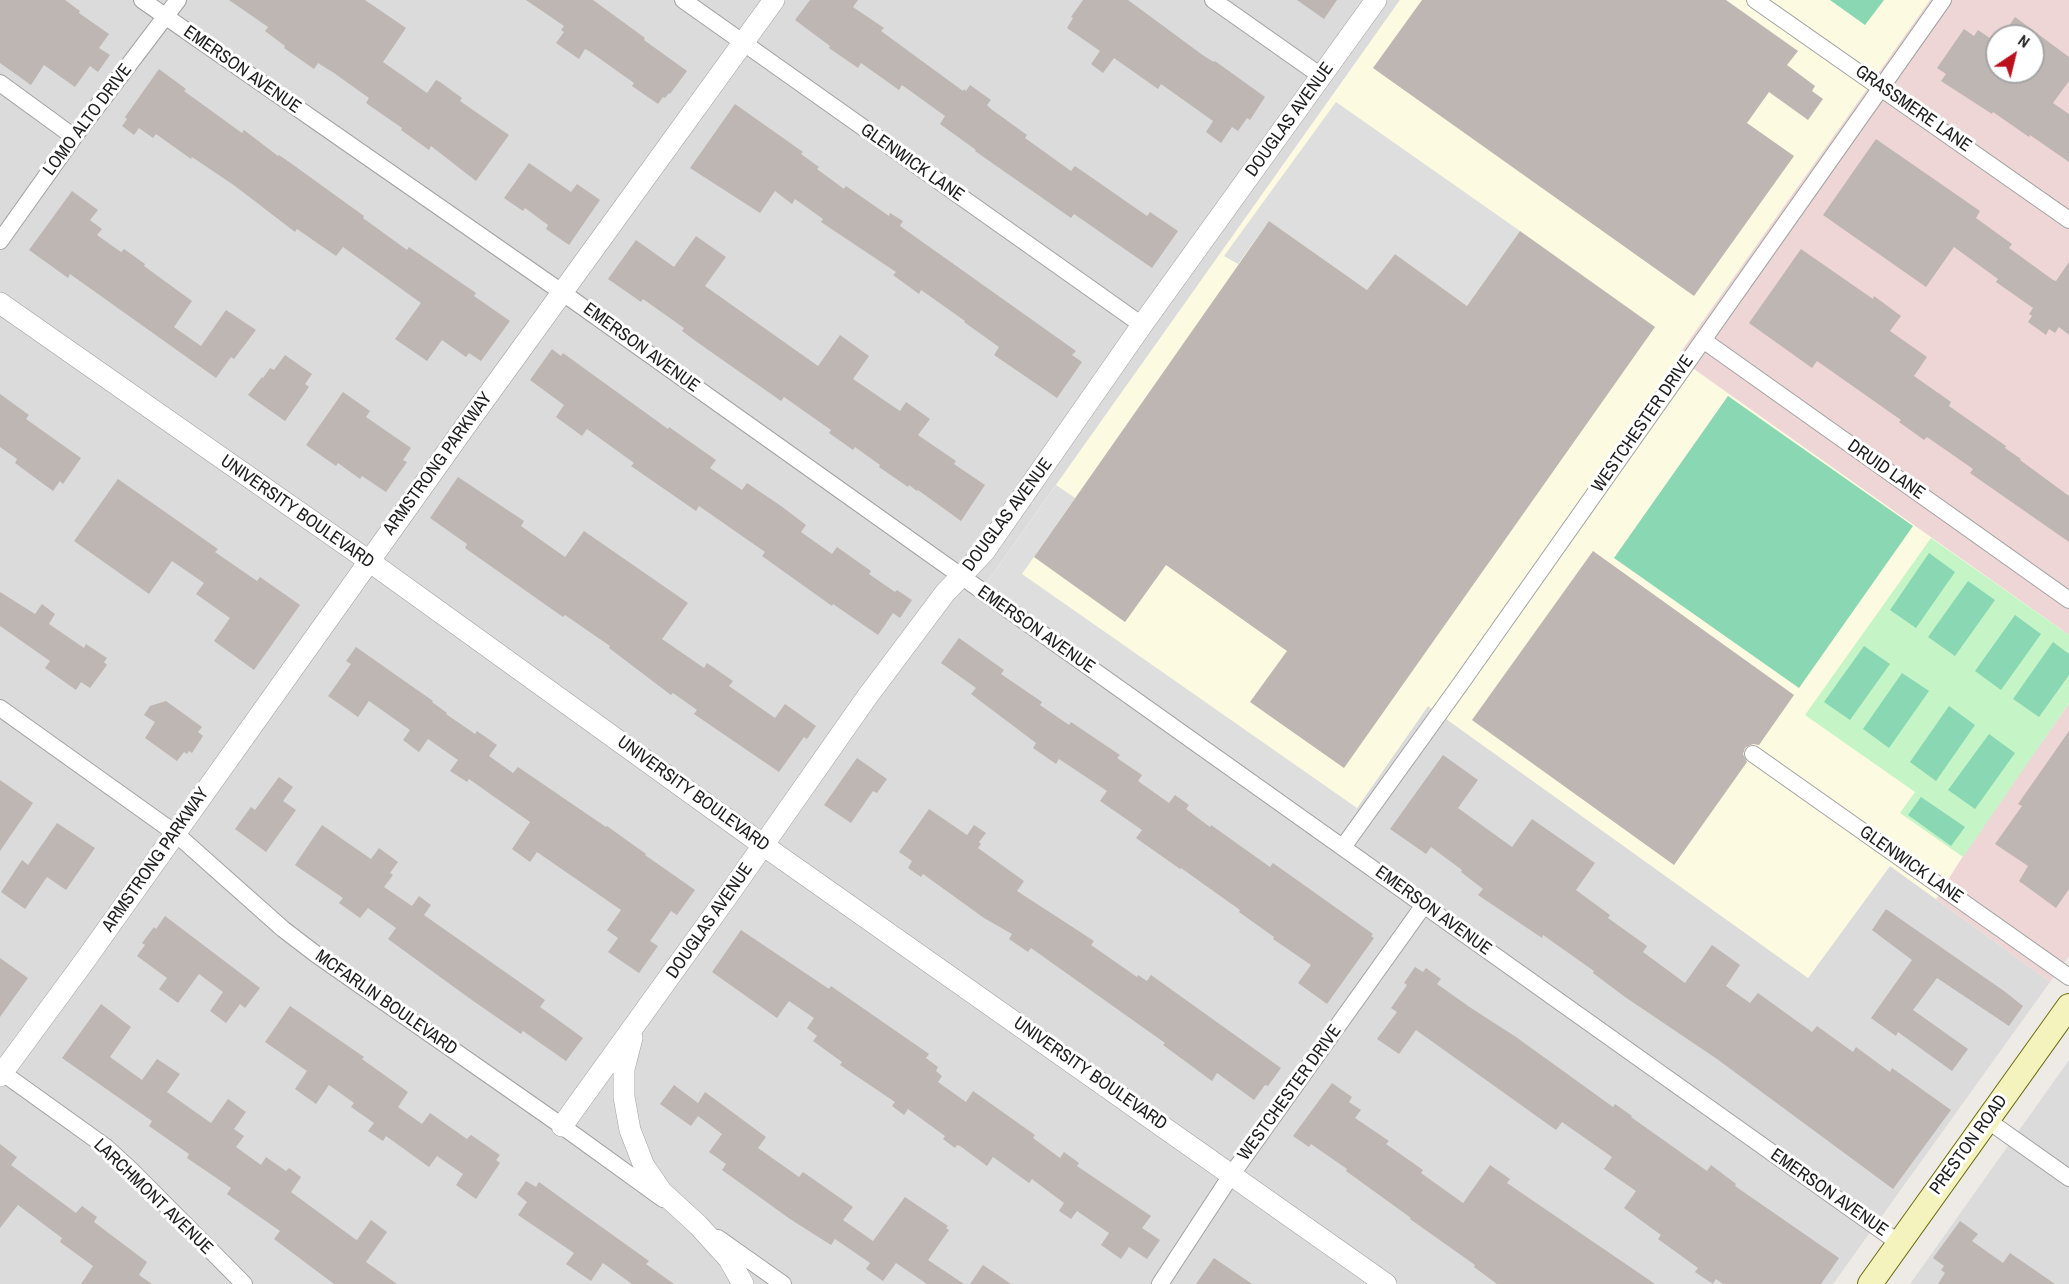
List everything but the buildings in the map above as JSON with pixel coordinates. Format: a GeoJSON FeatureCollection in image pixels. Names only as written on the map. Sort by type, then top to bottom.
{"type":"FeatureCollection","features":[{"type":"Feature","properties":{"kind":"main road","name":"PRESTON ROAD"},"geometry":{"type":"LineString","coordinates":[[1870,1284],[2069,1006]]}},
{"type":"Feature","properties":{"kind":"street","name":"EMERSON AVENUE"},"geometry":{"type":"LineString","coordinates":[[142,0],[563,293],[1899,1243]]}},
{"type":"Feature","properties":{"kind":"street","name":"LOMO ALTO DRIVE"},"geometry":{"type":"LineString","coordinates":[[0,241],[74,136],[177,0]]}},
{"type":"Feature","properties":{"kind":"street","name":"GLENWICK LANE"},"geometry":{"type":"LineString","coordinates":[[683,0],[1142,326]]}},
{"type":"Feature","properties":{"kind":"street","name":"ARMSTRONG PARKWAY"},"geometry":{"type":"LineString","coordinates":[[1,1074],[774,0]]}},
{"type":"Feature","properties":{"kind":"street"},"geometry":{"type":"LineString","coordinates":[[1213,0],[1321,76]]}},
{"type":"Feature","properties":{"kind":"street","name":"DOUGLAS AVENUE"},"geometry":{"type":"LineString","coordinates":[[562,1126],[874,687],[945,593],[984,552],[1142,326],[1376,0]]}},
{"type":"Feature","properties":{"kind":"street","name":"GRASSMERE LANE"},"geometry":{"type":"LineString","coordinates":[[1755,0],[2069,220]]}},
{"type":"Feature","properties":{"kind":"street","name":"WESTCHESTER DRIVE"},"geometry":{"type":"LineString","coordinates":[[1343,847],[1943,0]]}},
{"type":"Feature","properties":{"kind":"street"},"geometry":{"type":"LineString","coordinates":[[0,83],[74,136]]}},
{"type":"Feature","properties":{"kind":"street","name":"UNIVERSITY BOULEVARD"},"geometry":{"type":"LineString","coordinates":[[0,303],[369,561],[763,845],[1386,1284]]}},
{"type":"Feature","properties":{"kind":"street","name":"DRUID LANE"},"geometry":{"type":"LineString","coordinates":[[1703,339],[2069,600]]}},
{"type":"Feature","properties":{"kind":"street","name":"MCFARLIN BOULEVARD"},"geometry":{"type":"LineString","coordinates":[[0,708],[175,833],[291,936],[783,1284]]}},
{"type":"Feature","properties":{"kind":"street","name":"GLENWICK LANE"},"geometry":{"type":"LineString","coordinates":[[1753,754],[2069,977]]}},
{"type":"Feature","properties":{"kind":"street","name":"WESTCHESTER DRIVE"},"geometry":{"type":"LineString","coordinates":[[1160,1284],[1232,1174],[1424,905]]}},
{"type":"Feature","properties":{"kind":"street","name":"DOUGLAS AVENUE"},"geometry":{"type":"LineString","coordinates":[[635,1026],[624,1069],[624,1097],[630,1130],[644,1166],[662,1192],[698,1224],[729,1259],[743,1284]]}},
{"type":"Feature","properties":{"kind":"street","name":"LARCHMONT AVENUE"},"geometry":{"type":"LineString","coordinates":[[1,1074],[106,1147],[244,1284]]}},
{"type":"Feature","properties":{"kind":"street"},"geometry":{"type":"LineString","coordinates":[[1988,1120],[2069,1178]]}},
{"type":"Feature","properties":{"kind":"shaded area"},"geometry":{"type":"Polygon","coordinates":[[[0,0],[1400,0],[985,585],[1339,834],[1428,706],[1808,978],[1890,866],[2050,982],[1833,1284],[0,1284],[0,0]]]}},
{"type":"Feature","properties":{"kind":"shaded area"},"geometry":{"type":"Polygon","coordinates":[[[1400,0],[1930,0],[1677,357],[2069,635],[2069,703],[1976,835],[1936,899],[1890,866],[1808,978],[1428,706],[1339,834],[985,585],[1400,0]]]}},
{"type":"Feature","properties":{"kind":"shaded area"},"geometry":{"type":"Polygon","coordinates":[[[1930,0],[2069,0],[2069,635],[1677,358],[1930,0]]]}},
{"type":"Feature","properties":{"kind":"shaded area"},"geometry":{"type":"Polygon","coordinates":[[[1336,102],[1520,231],[1467,306],[1395,254],[1367,290],[1269,221],[1238,264],[1224,256],[1336,102]]]}},
{"type":"Feature","properties":{"kind":"shaded area"},"geometry":{"type":"Polygon","coordinates":[[[1056,485],[1075,498],[1022,574],[1357,808],[1339,834],[985,585],[1056,485]]]}},
{"type":"Feature","properties":{"kind":"shaded area"},"geometry":{"type":"Polygon","coordinates":[[[2069,703],[2069,956],[2050,982],[1936,899],[1976,835],[2069,703]]]}},
{"type":"Feature","properties":{"kind":"shaded area"},"geometry":{"type":"Polygon","coordinates":[[[2069,1060],[2069,1284],[1910,1284],[2069,1060]]]}},
{"type":"Feature","properties":{"kind":"green space"},"geometry":{"type":"Polygon","coordinates":[[[1830,0],[1884,0],[1865,25],[1830,0]]]}},
{"type":"Feature","properties":{"kind":"green space"},"geometry":{"type":"Polygon","coordinates":[[[1728,396],[1913,526],[1799,688],[1614,558],[1728,396]]]}},
{"type":"Feature","properties":{"kind":"green space"},"geometry":{"type":"Polygon","coordinates":[[[1931,538],[2069,635],[2069,703],[1963,857],[1900,813],[1915,792],[1805,715],[1931,538]]]}},
{"type":"Feature","properties":{"kind":"green space"},"geometry":{"type":"Polygon","coordinates":[[[1929,553],[1955,572],[1916,628],[1890,610],[1929,553]]]}},
{"type":"Feature","properties":{"kind":"green space"},"geometry":{"type":"Polygon","coordinates":[[[1968,581],[1995,600],[1955,656],[1928,637],[1968,581]]]}},
{"type":"Feature","properties":{"kind":"green space"},"geometry":{"type":"Polygon","coordinates":[[[2015,615],[2041,634],[2001,690],[1975,671],[2015,615]]]}},
{"type":"Feature","properties":{"kind":"green space"},"geometry":{"type":"Polygon","coordinates":[[[2053,642],[2069,654],[2069,675],[2039,717],[2013,699],[2053,642]]]}},
{"type":"Feature","properties":{"kind":"green space"},"geometry":{"type":"Polygon","coordinates":[[[1864,646],[1890,664],[1850,720],[1824,702],[1864,646]]]}},
{"type":"Feature","properties":{"kind":"green space"},"geometry":{"type":"Polygon","coordinates":[[[1902,673],[1929,691],[1889,748],[1863,729],[1902,673]]]}},
{"type":"Feature","properties":{"kind":"green space"},"geometry":{"type":"Polygon","coordinates":[[[1949,706],[1975,725],[1936,781],[1910,762],[1949,706]]]}},
{"type":"Feature","properties":{"kind":"green space"},"geometry":{"type":"Polygon","coordinates":[[[1989,734],[2015,753],[1975,809],[1948,790],[1989,734]]]}},
{"type":"Feature","properties":{"kind":"green space"},"geometry":{"type":"Polygon","coordinates":[[[1921,797],[1965,827],[1951,846],[1908,815],[1921,797]]]}}]}
